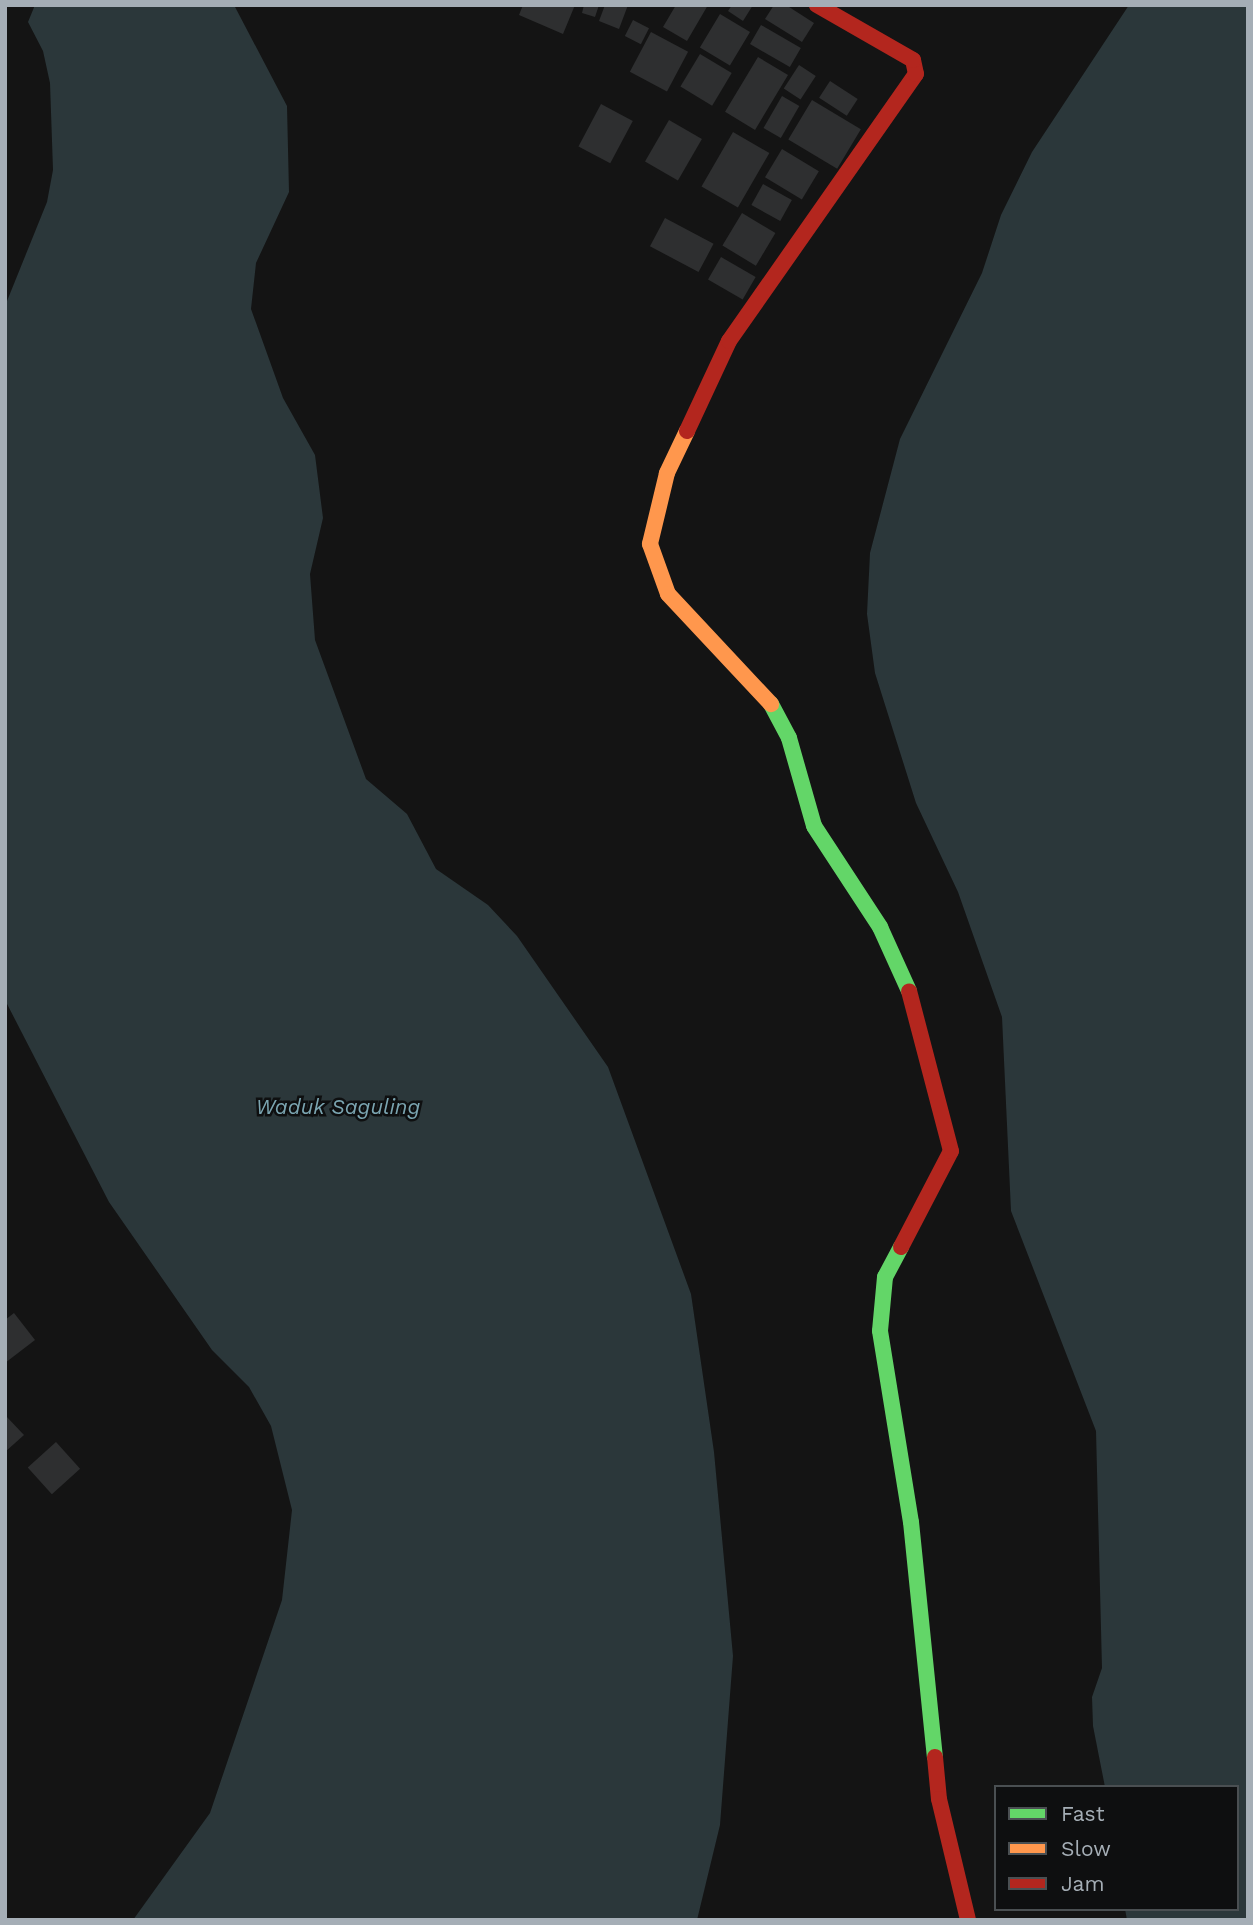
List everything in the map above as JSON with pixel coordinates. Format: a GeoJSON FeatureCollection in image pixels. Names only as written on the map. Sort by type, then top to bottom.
{"type":"FeatureCollection","features":[{"type":"Feature","properties":{"kind":"street"},"geometry":{"type":"LineString","coordinates":[[817,5],[913,60],[916,74],[729,341],[667,473],[650,544],[668,594],[768,697],[784,728],[814,826],[880,927],[916,1007],[948,1138],[951,1151],[885,1277],[880,1331],[911,1522],[939,1799],[968,1920]]}},
{"type":"Feature","properties":{"kind":"water","name":"Waduk Saguling"},"geometry":{"type":"Polygon","coordinates":[[[35,5],[234,5],[287,106],[289,192],[256,263],[251,309],[283,398],[315,455],[323,518],[310,574],[315,640],[366,779],[407,814],[436,869],[488,905],[517,936],[608,1067],[691,1294],[714,1452],[733,1656],[720,1825],[697,1920],[133,1920],[210,1813],[282,1600],[292,1510],[271,1426],[249,1387],[212,1350],[109,1202],[5,1000],[5,306],[47,202],[53,170],[50,83],[43,51],[28,22],[35,5]]]}},
{"type":"Feature","properties":{"kind":"water"},"geometry":{"type":"Polygon","coordinates":[[[1129,5],[1248,5],[1248,1920],[1127,1920],[1125,1911],[1239,1911],[1239,1785],[1105,1785],[1093,1726],[1092,1697],[1102,1668],[1096,1431],[1011,1211],[1002,1017],[958,892],[916,803],[875,673],[867,614],[870,553],[900,439],[982,273],[1001,215],[1032,152],[1129,5]]]}},
{"type":"Feature","properties":{"kind":"building"},"geometry":{"type":"Polygon","coordinates":[[[523,5],[575,5],[563,34],[519,15],[523,5]]]}},
{"type":"Feature","properties":{"kind":"building"},"geometry":{"type":"Polygon","coordinates":[[[584,5],[599,5],[595,17],[582,13],[584,5]]]}},
{"type":"Feature","properties":{"kind":"building"},"geometry":{"type":"Polygon","coordinates":[[[605,5],[628,5],[619,29],[599,21],[605,5]]]}},
{"type":"Feature","properties":{"kind":"building"},"geometry":{"type":"Polygon","coordinates":[[[676,5],[708,5],[687,41],[663,27],[676,5]]]}},
{"type":"Feature","properties":{"kind":"building"},"geometry":{"type":"Polygon","coordinates":[[[732,5],[753,5],[743,21],[728,11],[732,5]]]}},
{"type":"Feature","properties":{"kind":"building"},"geometry":{"type":"Polygon","coordinates":[[[774,5],[786,5],[814,23],[802,42],[765,19],[774,5]]]}},
{"type":"Feature","properties":{"kind":"building"},"geometry":{"type":"Polygon","coordinates":[[[720,14],[750,32],[730,65],[700,47],[720,14]]]}},
{"type":"Feature","properties":{"kind":"building"},"geometry":{"type":"Polygon","coordinates":[[[633,20],[649,28],[641,44],[625,36],[633,20]]]}},
{"type":"Feature","properties":{"kind":"building"},"geometry":{"type":"Polygon","coordinates":[[[761,25],[801,48],[790,67],[750,44],[761,25]]]}},
{"type":"Feature","properties":{"kind":"building"},"geometry":{"type":"Polygon","coordinates":[[[651,32],[688,52],[667,91],[630,72],[651,32]]]}},
{"type":"Feature","properties":{"kind":"building"},"geometry":{"type":"Polygon","coordinates":[[[700,54],[732,73],[712,106],[680,87],[700,54]]]}},
{"type":"Feature","properties":{"kind":"building"},"geometry":{"type":"Polygon","coordinates":[[[758,57],[788,75],[755,130],[725,112],[758,57]]]}},
{"type":"Feature","properties":{"kind":"building"},"geometry":{"type":"Polygon","coordinates":[[[799,65],[816,76],[801,99],[784,88],[799,65]]]}},
{"type":"Feature","properties":{"kind":"building"},"geometry":{"type":"Polygon","coordinates":[[[830,81],[858,99],[847,116],[819,98],[830,81]]]}},
{"type":"Feature","properties":{"kind":"building"},"geometry":{"type":"Polygon","coordinates":[[[782,96],[799,106],[781,138],[764,128],[782,96]]]}},
{"type":"Feature","properties":{"kind":"building"},"geometry":{"type":"Polygon","coordinates":[[[812,100],[861,129],[837,169],[788,139],[812,100]]]}},
{"type":"Feature","properties":{"kind":"building"},"geometry":{"type":"Polygon","coordinates":[[[601,104],[633,121],[610,163],[578,146],[601,104]]]}},
{"type":"Feature","properties":{"kind":"building"},"geometry":{"type":"Polygon","coordinates":[[[669,120],[702,139],[678,181],[645,162],[669,120]]]}},
{"type":"Feature","properties":{"kind":"building"},"geometry":{"type":"Polygon","coordinates":[[[733,132],[769,153],[738,208],[702,187],[733,132]]]}},
{"type":"Feature","properties":{"kind":"building"},"geometry":{"type":"Polygon","coordinates":[[[782,149],[819,171],[802,199],[765,177],[782,149]]]}},
{"type":"Feature","properties":{"kind":"building"},"geometry":{"type":"Polygon","coordinates":[[[763,184],[792,200],[780,221],[751,205],[763,184]]]}},
{"type":"Feature","properties":{"kind":"building"},"geometry":{"type":"Polygon","coordinates":[[[742,213],[775,233],[756,266],[722,246],[742,213]]]}},
{"type":"Feature","properties":{"kind":"building"},"geometry":{"type":"Polygon","coordinates":[[[665,218],[714,244],[699,272],[650,246],[665,218]]]}},
{"type":"Feature","properties":{"kind":"building"},"geometry":{"type":"Polygon","coordinates":[[[721,257],[756,277],[743,300],[708,280],[721,257]]]}},
{"type":"Feature","properties":{"kind":"building"},"geometry":{"type":"Polygon","coordinates":[[[14,1313],[35,1340],[5,1363],[5,1320],[14,1313]]]}},
{"type":"Feature","properties":{"kind":"building"},"geometry":{"type":"Polygon","coordinates":[[[5,1415],[24,1435],[5,1452],[5,1415]]]}},
{"type":"Feature","properties":{"kind":"building"},"geometry":{"type":"Polygon","coordinates":[[[56,1442],[80,1469],[52,1494],[28,1467],[56,1442]]]}},
{"type":"Feature","properties":{"kind":"traffic: fast"},"geometry":{"type":"LineString","coordinates":[[771,704],[789,738],[814,826],[880,927],[909,991]]}},
{"type":"Feature","properties":{"kind":"traffic: fast"},"geometry":{"type":"LineString","coordinates":[[901,1247],[885,1277],[880,1331],[911,1522],[935,1757]]}},
{"type":"Feature","properties":{"kind":"traffic: slow"},"geometry":{"type":"LineString","coordinates":[[687,431],[667,473],[650,544],[668,594],[771,704]]}},
{"type":"Feature","properties":{"kind":"traffic: jam"},"geometry":{"type":"LineString","coordinates":[[687,431],[729,341],[916,74],[913,60],[817,5]]}},
{"type":"Feature","properties":{"kind":"traffic: jam"},"geometry":{"type":"LineString","coordinates":[[901,1247],[951,1151],[909,991]]}},
{"type":"Feature","properties":{"kind":"traffic: jam"},"geometry":{"type":"LineString","coordinates":[[935,1757],[939,1799],[968,1920]]}}]}
